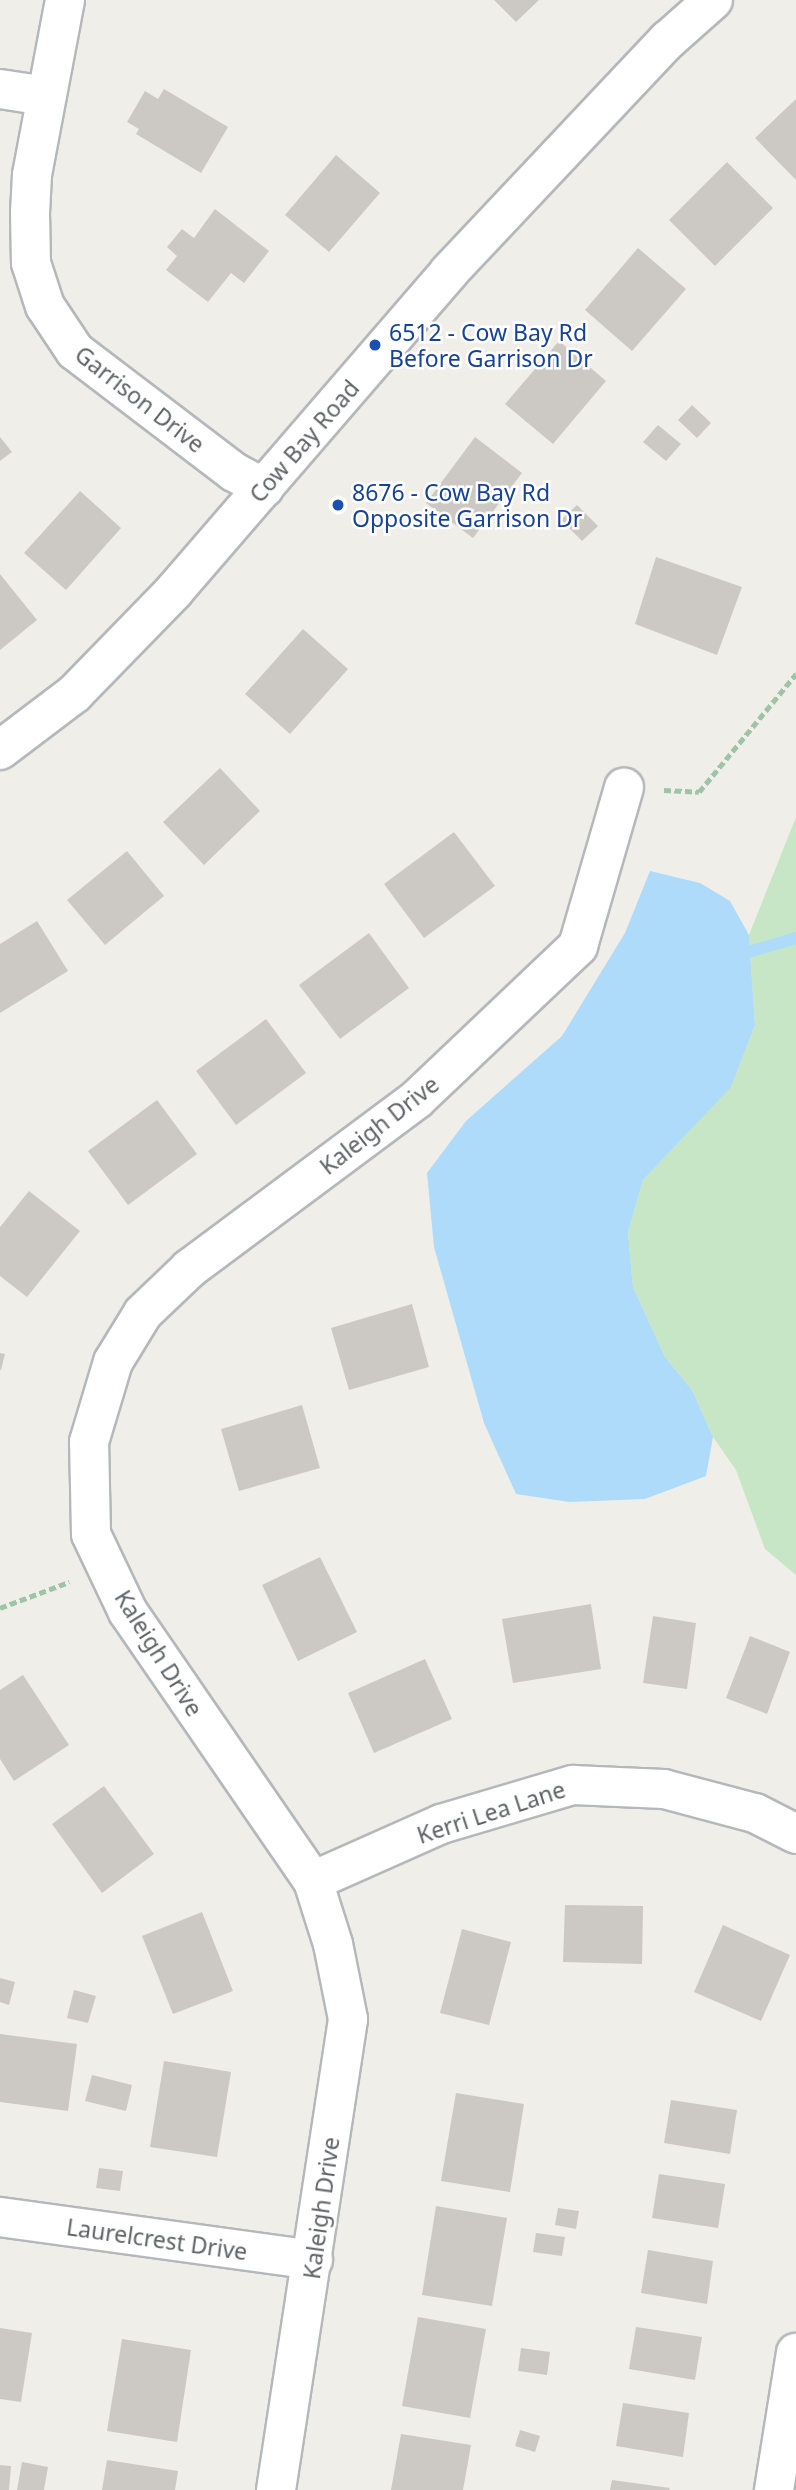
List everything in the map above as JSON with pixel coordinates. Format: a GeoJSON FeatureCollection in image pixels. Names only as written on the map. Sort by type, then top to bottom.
{"type":"FeatureCollection","features":[{"type":"Feature","properties":{"kind":"street","name":"Garrison Drive"},"geometry":{"type":"LineString","coordinates":[[65,0],[32,175],[29,236],[35,281],[45,306],[75,351],[234,472],[264,488]]}},
{"type":"Feature","properties":{"kind":"street","name":"Cow Bay Road"},"geometry":{"type":"LineString","coordinates":[[0,750],[74,694],[264,488],[449,272],[668,40],[713,0]]}},
{"type":"Feature","properties":{"kind":"street"},"geometry":{"type":"LineString","coordinates":[[0,89],[46,96]]}},
{"type":"Feature","properties":{"kind":"street","name":"Kaleigh Drive"},"geometry":{"type":"LineString","coordinates":[[276,2490],[348,2019],[333,1944],[313,1881],[128,1612],[109,1567],[91,1534],[89,1442],[120,1345],[143,1313],[189,1269],[417,1099],[578,946],[624,788]]}},
{"type":"Feature","properties":{"kind":"street","name":"Kerri Lea Lane"},"geometry":{"type":"LineString","coordinates":[[313,1881],[441,1824],[573,1785],[664,1789],[755,1813],[796,1834]]}},
{"type":"Feature","properties":{"kind":"street","name":"Laurelcrest Drive"},"geometry":{"type":"LineString","coordinates":[[0,2217],[313,2260]]}},
{"type":"Feature","properties":{"kind":"street"},"geometry":{"type":"LineString","coordinates":[[774,2490],[796,2353]]}},
{"type":"Feature","properties":{"kind":"path"},"geometry":{"type":"LineString","coordinates":[[624,788],[699,792],[796,674]]}},
{"type":"Feature","properties":{"kind":"path"},"geometry":{"type":"LineString","coordinates":[[0,1608],[109,1567]]}},
{"type":"Feature","properties":{"kind":"green space"},"geometry":{"type":"Polygon","coordinates":[[[796,817],[796,1575],[765,1549],[736,1470],[713,1437],[692,1390],[665,1357],[633,1287],[628,1232],[643,1180],[731,1086],[755,1025],[749,935],[796,817]]]}},
{"type":"Feature","properties":{"kind":"water"},"geometry":{"type":"Polygon","coordinates":[[[650,871],[700,883],[730,901],[749,935],[755,1025],[731,1087],[643,1180],[628,1232],[633,1287],[665,1357],[692,1390],[713,1437],[706,1476],[645,1499],[569,1502],[516,1494],[484,1423],[434,1247],[427,1173],[466,1121],[562,1036],[625,933],[650,871]]]}},
{"type":"Feature","properties":{"kind":"building"},"geometry":{"type":"Polygon","coordinates":[[[494,0],[539,0],[516,22],[494,0]]]}},
{"type":"Feature","properties":{"kind":"building"},"geometry":{"type":"Polygon","coordinates":[[[164,89],[228,127],[201,173],[136,134],[139,129],[127,122],[145,91],[158,99],[164,89]]]}},
{"type":"Feature","properties":{"kind":"building"},"geometry":{"type":"Polygon","coordinates":[[[796,99],[796,180],[755,138],[796,99]]]}},
{"type":"Feature","properties":{"kind":"building"},"geometry":{"type":"Polygon","coordinates":[[[336,155],[380,193],[329,252],[285,215],[336,155]]]}},
{"type":"Feature","properties":{"kind":"building"},"geometry":{"type":"Polygon","coordinates":[[[727,162],[773,208],[715,266],[669,220],[727,162]]]}},
{"type":"Feature","properties":{"kind":"building"},"geometry":{"type":"Polygon","coordinates":[[[215,209],[269,251],[244,283],[231,273],[208,302],[166,270],[177,256],[167,247],[182,229],[194,238],[215,209]]]}},
{"type":"Feature","properties":{"kind":"building"},"geometry":{"type":"Polygon","coordinates":[[[638,248],[686,289],[632,351],[585,310],[638,248]]]}},
{"type":"Feature","properties":{"kind":"building"},"geometry":{"type":"Polygon","coordinates":[[[559,341],[606,381],[553,444],[505,404],[559,341]]]}},
{"type":"Feature","properties":{"kind":"building"},"geometry":{"type":"Polygon","coordinates":[[[692,405],[711,423],[697,438],[678,420],[692,405]]]}},
{"type":"Feature","properties":{"kind":"building"},"geometry":{"type":"Polygon","coordinates":[[[658,425],[681,444],[666,461],[643,442],[658,425]]]}},
{"type":"Feature","properties":{"kind":"building"},"geometry":{"type":"Polygon","coordinates":[[[0,437],[12,452],[0,461],[0,437]]]}},
{"type":"Feature","properties":{"kind":"building"},"geometry":{"type":"Polygon","coordinates":[[[475,437],[522,473],[473,538],[426,503],[475,437]]]}},
{"type":"Feature","properties":{"kind":"building"},"geometry":{"type":"Polygon","coordinates":[[[80,491],[121,528],[66,590],[24,553],[80,491]]]}},
{"type":"Feature","properties":{"kind":"building"},"geometry":{"type":"Polygon","coordinates":[[[577,505],[598,526],[582,541],[561,520],[577,505]]]}},
{"type":"Feature","properties":{"kind":"building"},"geometry":{"type":"Polygon","coordinates":[[[656,557],[742,587],[717,655],[635,624],[656,557]]]}},
{"type":"Feature","properties":{"kind":"building"},"geometry":{"type":"Polygon","coordinates":[[[0,574],[37,620],[0,650],[0,574]]]}},
{"type":"Feature","properties":{"kind":"building"},"geometry":{"type":"Polygon","coordinates":[[[303,629],[348,669],[290,734],[245,694],[303,629]]]}},
{"type":"Feature","properties":{"kind":"building"},"geometry":{"type":"Polygon","coordinates":[[[220,768],[260,811],[204,865],[163,822],[220,768]]]}},
{"type":"Feature","properties":{"kind":"building"},"geometry":{"type":"Polygon","coordinates":[[[454,832],[495,886],[424,938],[384,884],[454,832]]]}},
{"type":"Feature","properties":{"kind":"building"},"geometry":{"type":"Polygon","coordinates":[[[127,851],[164,896],[105,945],[67,900],[127,851]]]}},
{"type":"Feature","properties":{"kind":"building"},"geometry":{"type":"Polygon","coordinates":[[[37,921],[68,971],[0,1013],[0,944],[37,921]]]}},
{"type":"Feature","properties":{"kind":"building"},"geometry":{"type":"Polygon","coordinates":[[[369,933],[409,988],[340,1039],[299,985],[369,933]]]}},
{"type":"Feature","properties":{"kind":"building"},"geometry":{"type":"Polygon","coordinates":[[[266,1019],[306,1073],[236,1125],[196,1071],[266,1019]]]}},
{"type":"Feature","properties":{"kind":"building"},"geometry":{"type":"Polygon","coordinates":[[[157,1100],[197,1154],[128,1205],[88,1151],[157,1100]]]}},
{"type":"Feature","properties":{"kind":"building"},"geometry":{"type":"Polygon","coordinates":[[[29,1191],[80,1231],[27,1297],[0,1276],[0,1227],[29,1191]]]}},
{"type":"Feature","properties":{"kind":"building"},"geometry":{"type":"Polygon","coordinates":[[[412,1304],[429,1367],[349,1390],[331,1328],[412,1304]]]}},
{"type":"Feature","properties":{"kind":"building"},"geometry":{"type":"Polygon","coordinates":[[[0,1353],[5,1354],[1,1370],[0,1370],[0,1353]]]}},
{"type":"Feature","properties":{"kind":"building"},"geometry":{"type":"Polygon","coordinates":[[[302,1405],[320,1468],[239,1491],[221,1429],[302,1405]]]}},
{"type":"Feature","properties":{"kind":"building"},"geometry":{"type":"Polygon","coordinates":[[[320,1557],[357,1632],[298,1661],[262,1585],[320,1557]]]}},
{"type":"Feature","properties":{"kind":"building"},"geometry":{"type":"Polygon","coordinates":[[[591,1604],[601,1669],[513,1683],[502,1619],[591,1604]]]}},
{"type":"Feature","properties":{"kind":"building"},"geometry":{"type":"Polygon","coordinates":[[[653,1616],[696,1623],[687,1689],[643,1683],[653,1616]]]}},
{"type":"Feature","properties":{"kind":"building"},"geometry":{"type":"Polygon","coordinates":[[[750,1636],[790,1652],[767,1714],[726,1698],[750,1636]]]}},
{"type":"Feature","properties":{"kind":"building"},"geometry":{"type":"Polygon","coordinates":[[[425,1659],[452,1719],[374,1753],[348,1693],[425,1659]]]}},
{"type":"Feature","properties":{"kind":"building"},"geometry":{"type":"Polygon","coordinates":[[[23,1675],[69,1745],[14,1781],[0,1759],[0,1690],[23,1675]]]}},
{"type":"Feature","properties":{"kind":"building"},"geometry":{"type":"Polygon","coordinates":[[[104,1786],[154,1854],[102,1893],[52,1824],[104,1786]]]}},
{"type":"Feature","properties":{"kind":"building"},"geometry":{"type":"Polygon","coordinates":[[[565,1905],[643,1906],[642,1964],[563,1962],[565,1905]]]}},
{"type":"Feature","properties":{"kind":"building"},"geometry":{"type":"Polygon","coordinates":[[[202,1912],[233,1991],[173,2014],[142,1936],[202,1912]]]}},
{"type":"Feature","properties":{"kind":"building"},"geometry":{"type":"Polygon","coordinates":[[[723,1925],[790,1955],[761,2021],[694,1992],[723,1925]]]}},
{"type":"Feature","properties":{"kind":"building"},"geometry":{"type":"Polygon","coordinates":[[[462,1929],[511,1942],[489,2025],[440,2013],[462,1929]]]}},
{"type":"Feature","properties":{"kind":"building"},"geometry":{"type":"Polygon","coordinates":[[[0,1978],[15,1982],[9,2005],[0,2002],[0,1978]]]}},
{"type":"Feature","properties":{"kind":"building"},"geometry":{"type":"Polygon","coordinates":[[[74,1990],[96,1996],[88,2023],[67,2018],[74,1990]]]}},
{"type":"Feature","properties":{"kind":"building"},"geometry":{"type":"Polygon","coordinates":[[[0,2034],[77,2044],[68,2111],[0,2102],[0,2034]]]}},
{"type":"Feature","properties":{"kind":"building"},"geometry":{"type":"Polygon","coordinates":[[[164,2061],[231,2072],[217,2157],[150,2147],[164,2061]]]}},
{"type":"Feature","properties":{"kind":"building"},"geometry":{"type":"Polygon","coordinates":[[[92,2075],[132,2085],[126,2111],[85,2101],[92,2075]]]}},
{"type":"Feature","properties":{"kind":"building"},"geometry":{"type":"Polygon","coordinates":[[[456,2093],[524,2104],[510,2192],[441,2181],[456,2093]]]}},
{"type":"Feature","properties":{"kind":"building"},"geometry":{"type":"Polygon","coordinates":[[[671,2100],[737,2110],[730,2154],[664,2143],[671,2100]]]}},
{"type":"Feature","properties":{"kind":"building"},"geometry":{"type":"Polygon","coordinates":[[[99,2168],[123,2171],[120,2191],[96,2188],[99,2168]]]}},
{"type":"Feature","properties":{"kind":"building"},"geometry":{"type":"Polygon","coordinates":[[[659,2174],[725,2184],[718,2228],[652,2218],[659,2174]]]}},
{"type":"Feature","properties":{"kind":"building"},"geometry":{"type":"Polygon","coordinates":[[[436,2206],[507,2218],[492,2306],[422,2295],[436,2206]]]}},
{"type":"Feature","properties":{"kind":"building"},"geometry":{"type":"Polygon","coordinates":[[[558,2208],[579,2211],[576,2229],[555,2225],[558,2208]]]}},
{"type":"Feature","properties":{"kind":"building"},"geometry":{"type":"Polygon","coordinates":[[[536,2233],[565,2237],[562,2256],[533,2252],[536,2233]]]}},
{"type":"Feature","properties":{"kind":"building"},"geometry":{"type":"Polygon","coordinates":[[[648,2250],[713,2261],[707,2304],[641,2293],[648,2250]]]}},
{"type":"Feature","properties":{"kind":"building"},"geometry":{"type":"Polygon","coordinates":[[[418,2317],[486,2329],[470,2418],[402,2406],[418,2317]]]}},
{"type":"Feature","properties":{"kind":"building"},"geometry":{"type":"Polygon","coordinates":[[[636,2327],[702,2337],[695,2380],[629,2369],[636,2327]]]}},
{"type":"Feature","properties":{"kind":"building"},"geometry":{"type":"Polygon","coordinates":[[[0,2328],[32,2333],[21,2402],[0,2399],[0,2328]]]}},
{"type":"Feature","properties":{"kind":"building"},"geometry":{"type":"Polygon","coordinates":[[[122,2339],[191,2350],[177,2442],[107,2431],[122,2339]]]}},
{"type":"Feature","properties":{"kind":"building"},"geometry":{"type":"Polygon","coordinates":[[[521,2348],[550,2352],[547,2375],[518,2371],[521,2348]]]}},
{"type":"Feature","properties":{"kind":"building"},"geometry":{"type":"Polygon","coordinates":[[[623,2403],[689,2413],[683,2457],[616,2446],[623,2403]]]}},
{"type":"Feature","properties":{"kind":"building"},"geometry":{"type":"Polygon","coordinates":[[[520,2430],[540,2436],[535,2452],[515,2446],[520,2430]]]}},
{"type":"Feature","properties":{"kind":"building"},"geometry":{"type":"Polygon","coordinates":[[[401,2434],[471,2445],[463,2490],[391,2490],[401,2434]]]}},
{"type":"Feature","properties":{"kind":"building"},"geometry":{"type":"Polygon","coordinates":[[[107,2460],[178,2471],[175,2490],[102,2490],[107,2460]]]}},
{"type":"Feature","properties":{"kind":"building"},"geometry":{"type":"Polygon","coordinates":[[[22,2462],[48,2467],[44,2490],[17,2490],[22,2462]]]}},
{"type":"Feature","properties":{"kind":"building"},"geometry":{"type":"Polygon","coordinates":[[[0,2465],[11,2466],[9,2490],[0,2490],[0,2465]]]}},
{"type":"Feature","properties":{"kind":"building"},"geometry":{"type":"Polygon","coordinates":[[[612,2480],[670,2488],[610,2490],[612,2480]]]}},
{"type":"Feature","properties":{"kind":"waterway"},"geometry":{"type":"LineString","coordinates":[[735,956],[796,938]]}},
{"type":"Feature","properties":{"kind":"place","name":"6512 - Cow Bay Rd Before Garrison Dr"},"geometry":{"type":"Point","coordinates":[375,345]}},
{"type":"Feature","properties":{"kind":"place","name":"8676 - Cow Bay Rd Opposite Garrison Dr"},"geometry":{"type":"Point","coordinates":[338,505]}}]}
